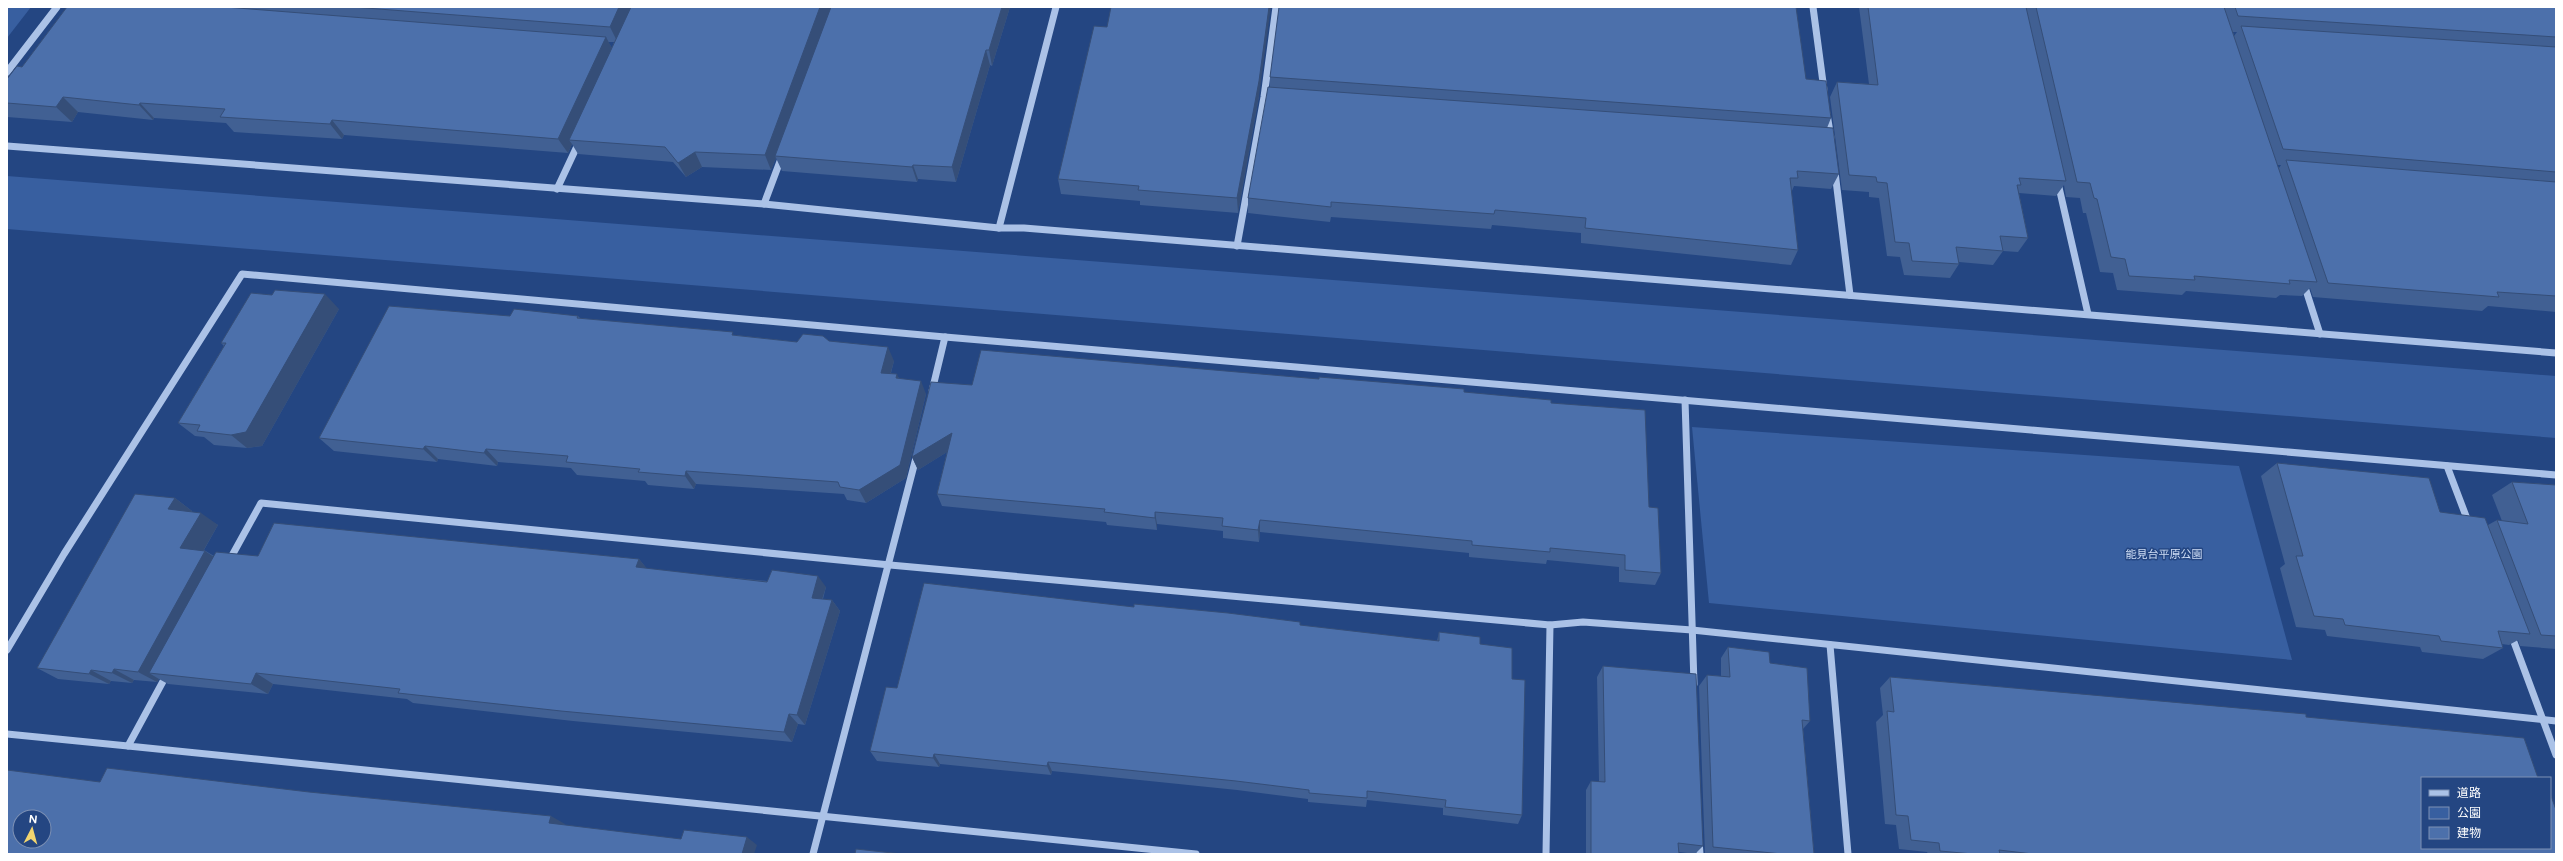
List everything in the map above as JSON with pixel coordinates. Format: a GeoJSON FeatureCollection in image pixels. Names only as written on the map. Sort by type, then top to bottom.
{"type":"FeatureCollection","features":[{"type":"Feature","properties":{"kind":"street"},"geometry":{"type":"LineString","coordinates":[[7,72],[57,7]]}},
{"type":"Feature","properties":{"kind":"street"},"geometry":{"type":"LineString","coordinates":[[999,228],[1056,7]]}},
{"type":"Feature","properties":{"kind":"street"},"geometry":{"type":"LineString","coordinates":[[1237,246],[1264,97],[1276,7]]}},
{"type":"Feature","properties":{"kind":"street"},"geometry":{"type":"LineString","coordinates":[[1813,7],[1826,100]]}},
{"type":"Feature","properties":{"kind":"street"},"geometry":{"type":"LineString","coordinates":[[1264,97],[1272,98]]}},
{"type":"Feature","properties":{"kind":"street"},"geometry":{"type":"LineString","coordinates":[[1827,108],[1832,146]]}},
{"type":"Feature","properties":{"kind":"street"},"geometry":{"type":"LineString","coordinates":[[557,189],[583,133]]}},
{"type":"Feature","properties":{"kind":"street"},"geometry":{"type":"LineString","coordinates":[[1823,138],[1831,139]]}},
{"type":"Feature","properties":{"kind":"street"},"geometry":{"type":"LineString","coordinates":[[7,146],[764,204],[999,228],[1024,228],[2556,353]]}},
{"type":"Feature","properties":{"kind":"street"},"geometry":{"type":"LineString","coordinates":[[764,204],[786,146]]}},
{"type":"Feature","properties":{"kind":"street"},"geometry":{"type":"LineString","coordinates":[[1834,162],[1850,295]]}},
{"type":"Feature","properties":{"kind":"street"},"geometry":{"type":"LineString","coordinates":[[2056,176],[2088,314]]}},
{"type":"Feature","properties":{"kind":"street"},"geometry":{"type":"LineString","coordinates":[[7,650],[64,554],[242,274],[946,337],[2556,475]]}},
{"type":"Feature","properties":{"kind":"street"},"geometry":{"type":"LineString","coordinates":[[2300,274],[2320,334]]}},
{"type":"Feature","properties":{"kind":"street"},"geometry":{"type":"LineString","coordinates":[[931,398],[946,337]]}},
{"type":"Feature","properties":{"kind":"street"},"geometry":{"type":"LineString","coordinates":[[1685,400],[1694,692]]}},
{"type":"Feature","properties":{"kind":"street"},"geometry":{"type":"LineString","coordinates":[[812,854],[824,815],[890,564],[920,443]]}},
{"type":"Feature","properties":{"kind":"street"},"geometry":{"type":"LineString","coordinates":[[2447,466],[2472,531]]}},
{"type":"Feature","properties":{"kind":"street"},"geometry":{"type":"LineString","coordinates":[[223,572],[261,503],[890,564],[1550,624],[1582,622],[1692,630],[2556,722]]}},
{"type":"Feature","properties":{"kind":"street"},"geometry":{"type":"LineString","coordinates":[[1546,854],[1550,624]]}},
{"type":"Feature","properties":{"kind":"street"},"geometry":{"type":"LineString","coordinates":[[2508,626],[2556,755]]}},
{"type":"Feature","properties":{"kind":"street"},"geometry":{"type":"LineString","coordinates":[[1830,645],[1848,854]]}},
{"type":"Feature","properties":{"kind":"street"},"geometry":{"type":"LineString","coordinates":[[128,746],[170,669]]}},
{"type":"Feature","properties":{"kind":"street"},"geometry":{"type":"LineString","coordinates":[[7,734],[824,815],[1196,854]]}},
{"type":"Feature","properties":{"kind":"street"},"geometry":{"type":"LineString","coordinates":[[1699,831],[1700,854]]}},
{"type":"Feature","properties":{"kind":"green space"},"geometry":{"type":"Polygon","coordinates":[[[7,7],[31,7],[7,38],[7,7]]]}},
{"type":"Feature","properties":{"kind":"green space"},"geometry":{"type":"Polygon","coordinates":[[[7,176],[2556,376],[2556,438],[7,229],[7,176]]]}},
{"type":"Feature","properties":{"kind":"green space","name":"能見台平原公園"},"geometry":{"type":"Polygon","coordinates":[[[1692,427],[2239,466],[2292,660],[1709,603],[1692,427]]]}},
{"type":"Feature","properties":{"kind":"building"},"geometry":{"type":"Polygon","coordinates":[[[67,7],[225,7],[606,37],[558,139],[332,120],[330,124],[220,117],[225,109],[140,103],[139,105],[63,97],[56,107],[7,103],[7,79],[17,66],[22,67],[67,7]]]}},
{"type":"Feature","properties":{"kind":"building"},"geometry":{"type":"Polygon","coordinates":[[[353,7],[619,7],[610,27],[353,7]]]}},
{"type":"Feature","properties":{"kind":"building"},"geometry":{"type":"Polygon","coordinates":[[[631,7],[820,7],[765,155],[695,152],[678,163],[665,147],[569,140],[631,7]]]}},
{"type":"Feature","properties":{"kind":"building"},"geometry":{"type":"Polygon","coordinates":[[[831,7],[1002,7],[989,50],[986,50],[952,167],[913,165],[912,167],[775,156],[831,7]]]}},
{"type":"Feature","properties":{"kind":"building"},"geometry":{"type":"Polygon","coordinates":[[[1111,7],[1269,7],[1259,81],[1237,198],[1138,190],[1139,186],[1058,179],[1094,26],[1107,27],[1111,7]]]}},
{"type":"Feature","properties":{"kind":"building"},"geometry":{"type":"Polygon","coordinates":[[[1279,7],[1796,7],[1806,79],[1826,81],[1831,118],[1270,77],[1279,7]]]}},
{"type":"Feature","properties":{"kind":"building"},"geometry":{"type":"Polygon","coordinates":[[[1868,7],[2026,7],[2066,181],[2019,178],[2021,185],[2017,185],[2028,238],[2000,236],[2003,251],[1956,247],[1959,264],[1912,261],[1909,243],[1895,242],[1887,183],[1877,182],[1876,177],[1849,175],[1837,82],[1878,85],[1868,7]]]}},
{"type":"Feature","properties":{"kind":"building"},"geometry":{"type":"Polygon","coordinates":[[[2036,7],[2224,7],[2317,282],[2289,280],[2290,284],[2194,276],[2195,280],[2129,276],[2125,259],[2111,257],[2097,199],[2094,198],[2090,183],[2077,182],[2036,7]]]}},
{"type":"Feature","properties":{"kind":"building"},"geometry":{"type":"Polygon","coordinates":[[[2235,7],[2556,7],[2556,37],[2238,16],[2235,7]]]}},
{"type":"Feature","properties":{"kind":"building"},"geometry":{"type":"Polygon","coordinates":[[[2241,26],[2556,47],[2556,172],[2283,149],[2241,26]]]}},
{"type":"Feature","properties":{"kind":"building"},"geometry":{"type":"Polygon","coordinates":[[[1268,87],[1833,128],[1839,174],[1797,171],[1798,178],[1790,178],[1798,250],[1585,228],[1586,218],[1495,210],[1494,214],[1331,202],[1331,207],[1248,198],[1268,87]]]}},
{"type":"Feature","properties":{"kind":"building"},"geometry":{"type":"Polygon","coordinates":[[[2286,160],[2556,182],[2556,296],[2497,292],[2499,297],[2328,283],[2286,160]]]}},
{"type":"Feature","properties":{"kind":"building"},"geometry":{"type":"Polygon","coordinates":[[[275,290],[325,294],[246,432],[231,435],[197,431],[200,425],[178,423],[226,343],[221,343],[251,293],[272,295],[275,290]]]}},
{"type":"Feature","properties":{"kind":"building"},"geometry":{"type":"Polygon","coordinates":[[[389,306],[510,316],[514,309],[578,316],[577,318],[733,332],[732,335],[797,342],[803,334],[823,336],[829,341],[888,347],[881,373],[897,374],[896,378],[921,381],[900,465],[859,490],[840,487],[838,482],[686,471],[685,476],[638,472],[640,469],[566,462],[568,456],[486,449],[484,453],[425,446],[423,449],[319,438],[389,306]]]}},
{"type":"Feature","properties":{"kind":"building"},"geometry":{"type":"Polygon","coordinates":[[[981,350],[1319,379],[1319,377],[1464,389],[1464,392],[1551,400],[1551,403],[1645,410],[1649,507],[1658,508],[1661,573],[1625,570],[1625,555],[1550,548],[1550,552],[1472,545],[1472,541],[1260,520],[1258,530],[1222,526],[1223,518],[1155,512],[1155,518],[1104,512],[1105,509],[937,494],[952,433],[912,457],[931,382],[972,385],[981,350]]]}},
{"type":"Feature","properties":{"kind":"building"},"geometry":{"type":"Polygon","coordinates":[[[2277,463],[2429,478],[2440,512],[2485,518],[2530,634],[2498,631],[2503,648],[2441,641],[2439,636],[2345,625],[2343,619],[2314,616],[2296,556],[2303,556],[2277,463]]]}},
{"type":"Feature","properties":{"kind":"building"},"geometry":{"type":"Polygon","coordinates":[[[2512,482],[2556,485],[2556,636],[2541,635],[2497,520],[2528,524],[2512,482]]]}},
{"type":"Feature","properties":{"kind":"building"},"geometry":{"type":"Polygon","coordinates":[[[135,494],[175,498],[168,509],[201,513],[180,548],[205,551],[138,672],[114,669],[112,673],[91,670],[89,674],[37,668],[135,494]]]}},
{"type":"Feature","properties":{"kind":"building"},"geometry":{"type":"Polygon","coordinates":[[[274,523],[639,559],[636,567],[767,582],[772,570],[818,576],[812,598],[832,600],[797,715],[789,714],[784,732],[561,711],[398,693],[400,689],[256,673],[251,684],[149,673],[216,552],[258,556],[274,523]]]}},
{"type":"Feature","properties":{"kind":"building"},"geometry":{"type":"Polygon","coordinates":[[[924,583],[1134,607],[1134,604],[1228,613],[1300,622],[1300,625],[1439,641],[1439,632],[1480,637],[1480,644],[1512,648],[1512,679],[1525,680],[1522,815],[1445,807],[1446,800],[1367,791],[1367,798],[1309,793],[1309,790],[1236,781],[1048,762],[1047,766],[934,754],[933,758],[870,751],[886,687],[897,688],[924,583]]]}},
{"type":"Feature","properties":{"kind":"building"},"geometry":{"type":"Polygon","coordinates":[[[1728,647],[1769,652],[1770,663],[1807,668],[1810,721],[1802,720],[1814,854],[1782,854],[1713,847],[1707,675],[1730,677],[1728,647]]]}},
{"type":"Feature","properties":{"kind":"building"},"geometry":{"type":"Polygon","coordinates":[[[1603,666],[1696,674],[1703,846],[1678,843],[1679,854],[1591,854],[1591,781],[1605,782],[1603,666]]]}},
{"type":"Feature","properties":{"kind":"building"},"geometry":{"type":"Polygon","coordinates":[[[1890,677],[2306,714],[2306,717],[2524,738],[2538,777],[2421,777],[2421,849],[2551,849],[2551,796],[2556,810],[2556,854],[2033,854],[1999,850],[2000,854],[1973,854],[1940,851],[1939,843],[1911,840],[1908,816],[1896,815],[1887,711],[1894,712],[1890,677]]]}},
{"type":"Feature","properties":{"kind":"building"},"geometry":{"type":"Polygon","coordinates":[[[107,768],[309,792],[551,816],[549,823],[681,839],[684,830],[747,837],[742,854],[7,854],[7,770],[100,782],[107,768]]]}},
{"type":"Feature","properties":{"kind":"building"},"geometry":{"type":"Polygon","coordinates":[[[856,849],[902,854],[855,854],[856,849]]]}}]}
